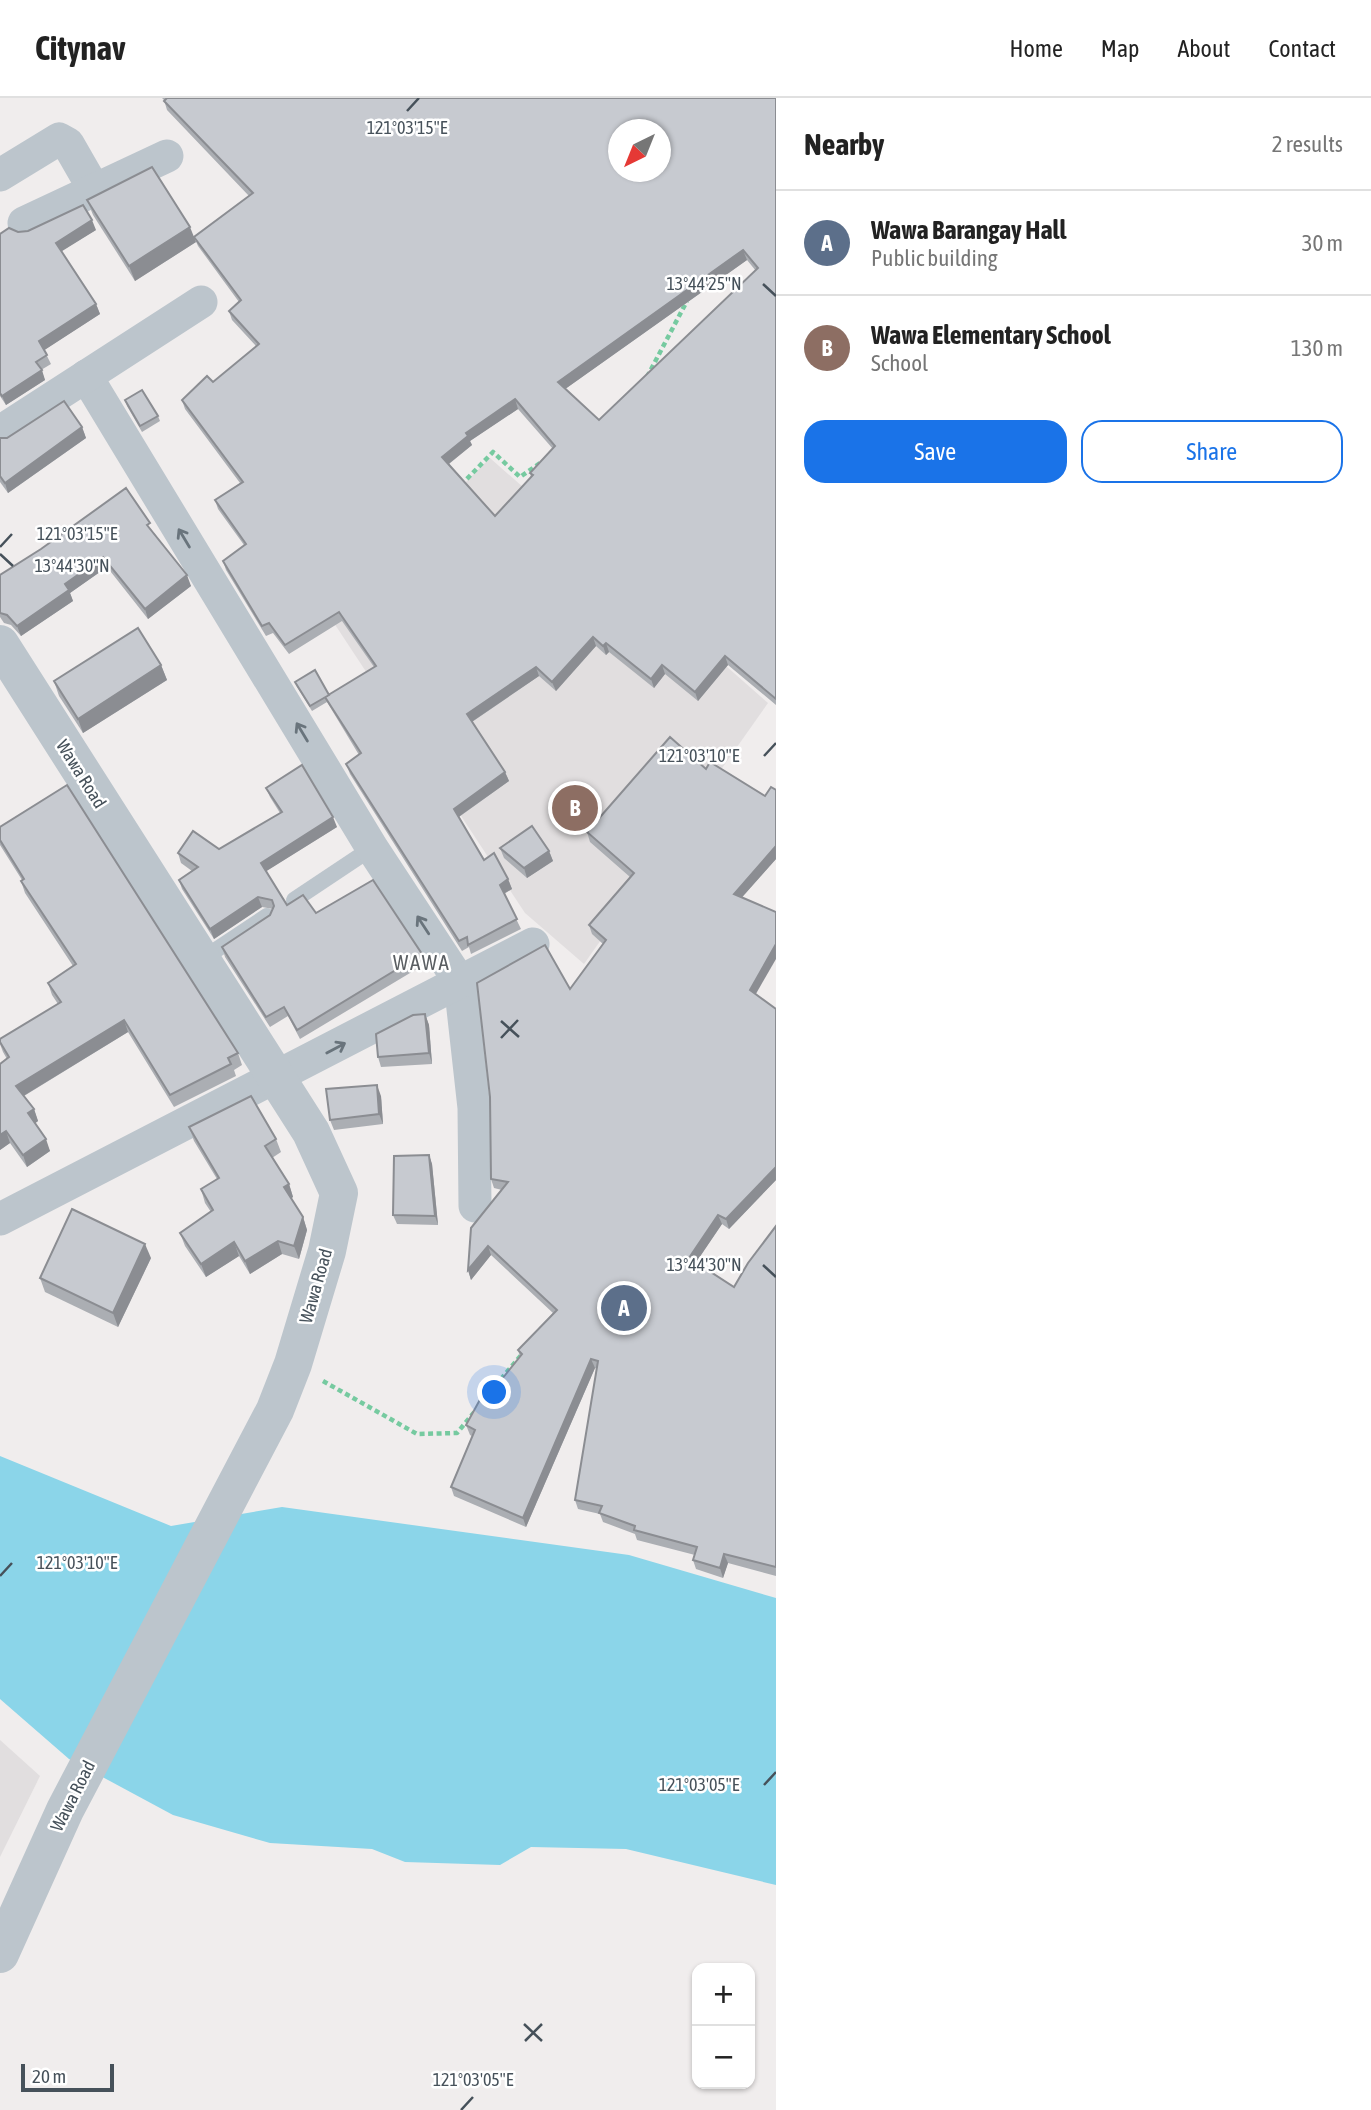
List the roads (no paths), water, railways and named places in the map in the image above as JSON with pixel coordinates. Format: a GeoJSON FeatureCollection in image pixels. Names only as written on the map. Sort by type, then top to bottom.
{"type":"FeatureCollection","features":[{"type":"Feature","properties":{"kind":"street"},"geometry":{"type":"LineString","coordinates":[[0,175],[59,139],[68,144],[95,191]]}},
{"type":"Feature","properties":{"kind":"street"},"geometry":{"type":"LineString","coordinates":[[24,223],[167,156]]}},
{"type":"Feature","properties":{"kind":"street"},"geometry":{"type":"LineString","coordinates":[[0,432],[201,302]]}},
{"type":"Feature","properties":{"kind":"street"},"geometry":{"type":"LineString","coordinates":[[86,376],[372,848],[460,982],[474,1108],[475,1206]]}},
{"type":"Feature","properties":{"kind":"street","name":"Wawa Road"},"geometry":{"type":"LineString","coordinates":[[0,645],[199,961],[311,1132],[339,1193],[327,1251],[293,1364],[275,1410],[65,1810],[0,1954]]}},
{"type":"Feature","properties":{"kind":"street"},"geometry":{"type":"LineString","coordinates":[[0,1219],[275,1080],[533,944]]}},
{"type":"Feature","properties":{"kind":"lane"},"geometry":{"type":"LineString","coordinates":[[294,900],[372,848]]}},
{"type":"Feature","properties":{"kind":"lane"},"geometry":{"type":"LineString","coordinates":[[199,961],[267,916]]}},
{"type":"Feature","properties":{"kind":"water"},"geometry":{"type":"Polygon","coordinates":[[[0,1456],[171,1526],[282,1507],[629,1555],[776,1598],[776,1885],[626,1849],[531,1847],[500,1865],[405,1862],[372,1849],[270,1843],[173,1815],[69,1759],[0,1699],[0,1456]]]}},
{"type":"Feature","properties":{"kind":"place","name":"Wawa Elementary School"},"geometry":{"type":"Point","coordinates":[575,808]}},
{"type":"Feature","properties":{"kind":"place","name":"Wawa Barangay Hall"},"geometry":{"type":"Point","coordinates":[624,1308]}},
{"type":"Feature","properties":{"kind":"district","name":"WAWA"},"geometry":{"type":"Point","coordinates":[422,963]}}]}
